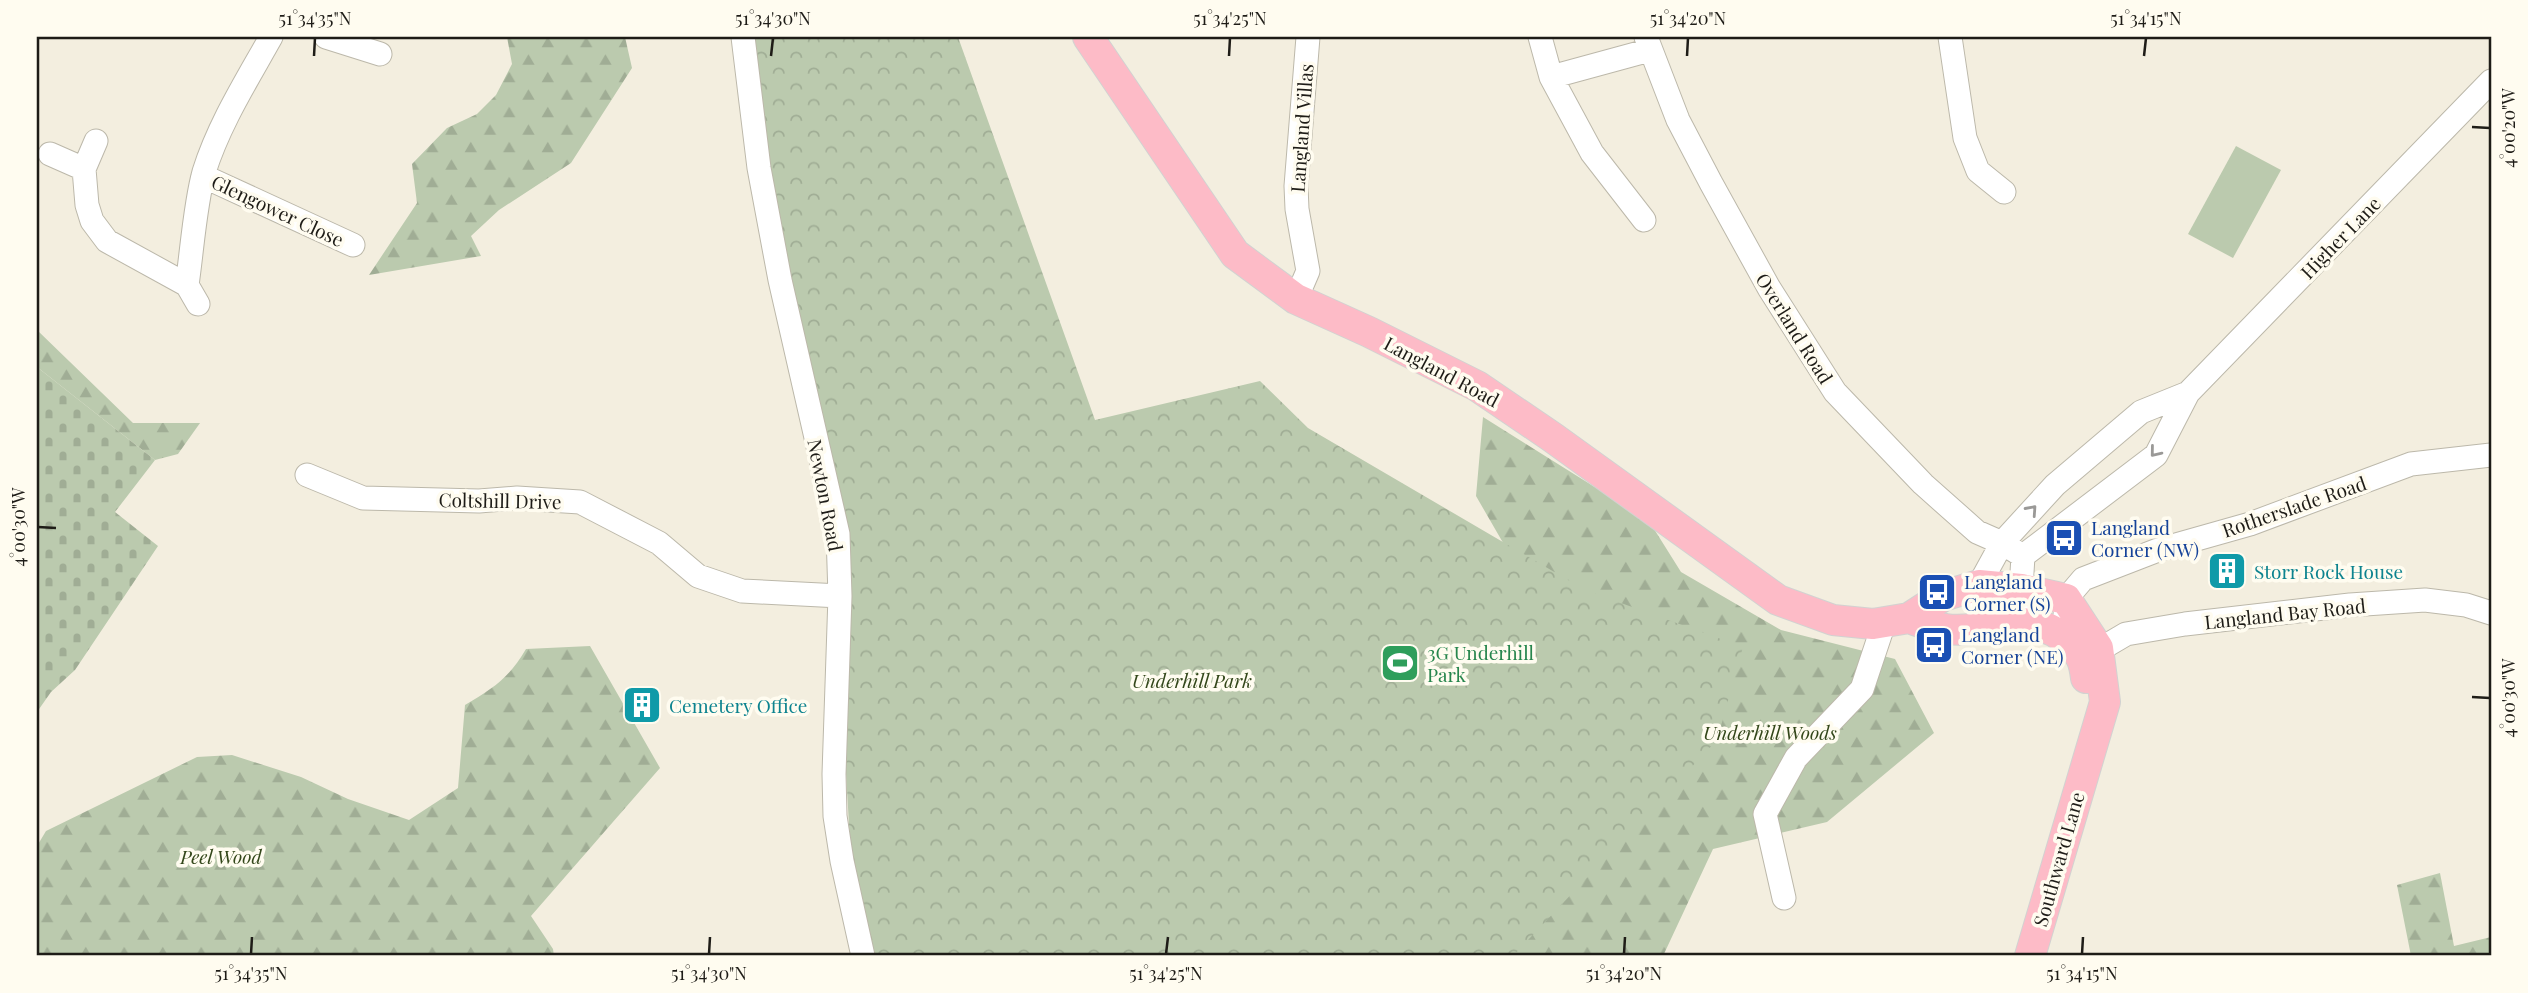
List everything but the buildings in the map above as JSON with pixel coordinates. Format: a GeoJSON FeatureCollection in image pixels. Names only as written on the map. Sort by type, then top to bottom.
{"type":"FeatureCollection","features":[{"type":"Feature","properties":{"kind":"main road","name":"Langland Road"},"geometry":{"type":"LineString","coordinates":[[1088,37],[1235,254],[1296,299],[1477,386],[1778,600],[1833,620],[1872,624],[1897,620],[1946,629],[2024,622],[2044,626],[2091,654]]}},
{"type":"Feature","properties":{"kind":"main road"},"geometry":{"type":"LineString","coordinates":[[1897,620],[1943,596],[1979,585],[2021,589],[2066,599],[2091,654]]}},
{"type":"Feature","properties":{"kind":"main road","name":"Southward Lane"},"geometry":{"type":"LineString","coordinates":[[2030,956],[2086,762],[2091,654]]}},
{"type":"Feature","properties":{"kind":"street"},"geometry":{"type":"LineString","coordinates":[[96,141],[84,169],[87,205],[92,221],[107,241],[192,294],[203,176],[236,99],[271,37]]}},
{"type":"Feature","properties":{"kind":"street"},"geometry":{"type":"LineString","coordinates":[[326,37],[380,54]]}},
{"type":"Feature","properties":{"kind":"street","name":"Newton Road"},"geometry":{"type":"LineString","coordinates":[[743,37],[759,168],[780,280],[838,534],[841,596],[834,774],[835,816],[863,956]]}},
{"type":"Feature","properties":{"kind":"street","name":"Langland Villas"},"geometry":{"type":"LineString","coordinates":[[1296,299],[1308,271],[1297,209],[1296,186],[1308,37]]}},
{"type":"Feature","properties":{"kind":"street"},"geometry":{"type":"LineString","coordinates":[[1540,37],[1551,77],[1592,153],[1644,220]]}},
{"type":"Feature","properties":{"kind":"street"},"geometry":{"type":"LineString","coordinates":[[1950,37],[1965,138],[1978,171],[2004,192]]}},
{"type":"Feature","properties":{"kind":"street"},"geometry":{"type":"LineString","coordinates":[[1551,77],[1648,44]]}},
{"type":"Feature","properties":{"kind":"street","name":"Overland Road"},"geometry":{"type":"LineString","coordinates":[[1648,44],[1678,120],[1724,207],[1769,288],[1835,393],[1976,532],[2023,556]]}},
{"type":"Feature","properties":{"kind":"street","name":"Higher Lane"},"geometry":{"type":"LineString","coordinates":[[2023,556],[2156,454],[2188,393],[2491,81]]}},
{"type":"Feature","properties":{"kind":"street"},"geometry":{"type":"LineString","coordinates":[[50,154],[84,169]]}},
{"type":"Feature","properties":{"kind":"street","name":"Glengower Close"},"geometry":{"type":"LineString","coordinates":[[203,176],[353,245]]}},
{"type":"Feature","properties":{"kind":"street","name":"Higher Lane"},"geometry":{"type":"LineString","coordinates":[[1979,627],[1979,585],[2002,543],[2055,485],[2141,412],[2188,393]]}},
{"type":"Feature","properties":{"kind":"street","name":"Rotherslade Road"},"geometry":{"type":"LineString","coordinates":[[2066,599],[2083,579],[2158,550],[2250,524],[2411,464],[2491,455]]}},
{"type":"Feature","properties":{"kind":"street","name":"Coltshill Drive"},"geometry":{"type":"LineString","coordinates":[[307,475],[363,498],[479,501],[517,498],[580,502],[659,543],[698,576],[742,591],[841,596]]}},
{"type":"Feature","properties":{"kind":"street"},"geometry":{"type":"LineString","coordinates":[[2023,556],[2021,589],[2024,622]]}},
{"type":"Feature","properties":{"kind":"street"},"geometry":{"type":"LineString","coordinates":[[2064,637],[2066,599]]}},
{"type":"Feature","properties":{"kind":"street","name":"Langland Bay Road"},"geometry":{"type":"LineString","coordinates":[[2091,654],[2126,634],[2185,624],[2350,605],[2425,600],[2466,605],[2491,613]]}},
{"type":"Feature","properties":{"kind":"street"},"geometry":{"type":"LineString","coordinates":[[1784,898],[1765,814],[1796,758],[1862,690],[1897,620]]}},
{"type":"Feature","properties":{"kind":"green space"},"geometry":{"type":"Polygon","coordinates":[[[507,37],[625,37],[632,68],[571,163],[499,210],[471,236],[481,256],[369,275],[417,203],[412,164],[447,128],[477,114],[496,95],[512,64],[507,37]]]}},
{"type":"Feature","properties":{"kind":"green space","name":"Underhill Park"},"geometry":{"type":"Polygon","coordinates":[[[753,37],[958,37],[1095,420],[1260,381],[1308,428],[1585,590],[1743,647],[1717,740],[1513,956],[875,956],[851,859],[846,773],[846,594],[772,194],[753,37]]]}},
{"type":"Feature","properties":{"kind":"green space"},"geometry":{"type":"Polygon","coordinates":[[[2236,146],[2281,170],[2233,258],[2188,234],[2236,146]]]}},
{"type":"Feature","properties":{"kind":"green space"},"geometry":{"type":"Polygon","coordinates":[[[37,330],[133,423],[200,423],[178,454],[155,460],[37,367],[37,330]]]}},
{"type":"Feature","properties":{"kind":"green space"},"geometry":{"type":"Polygon","coordinates":[[[37,367],[155,460],[115,512],[158,546],[75,670],[51,692],[37,712],[37,367]]]}},
{"type":"Feature","properties":{"kind":"green space","name":"Underhill Woods"},"geometry":{"type":"Polygon","coordinates":[[[1483,417],[1649,521],[1681,572],[1781,630],[1895,659],[1934,733],[1827,822],[1713,849],[1663,956],[1422,956],[1543,612],[1476,496],[1483,417]]]}},
{"type":"Feature","properties":{"kind":"green space","name":"Peel Wood"},"geometry":{"type":"Polygon","coordinates":[[[590,646],[660,768],[531,916],[553,949],[554,956],[37,956],[37,846],[46,831],[197,757],[232,755],[301,777],[348,799],[409,820],[458,788],[465,705],[500,681],[526,649],[590,646]]]}},
{"type":"Feature","properties":{"kind":"green space"},"geometry":{"type":"Polygon","coordinates":[[[2440,873],[2454,946],[2491,937],[2491,956],[2411,956],[2397,885],[2440,873]]]}},
{"type":"Feature","properties":{"kind":"place","name":"Langland Corner (NW)"},"geometry":{"type":"Point","coordinates":[2064,538]}},
{"type":"Feature","properties":{"kind":"place","name":"Storr Rock House"},"geometry":{"type":"Point","coordinates":[2227,571]}},
{"type":"Feature","properties":{"kind":"place","name":"Langland Corner (S)"},"geometry":{"type":"Point","coordinates":[1937,592]}},
{"type":"Feature","properties":{"kind":"place","name":"Langland Corner (NE)"},"geometry":{"type":"Point","coordinates":[1934,645]}},
{"type":"Feature","properties":{"kind":"place","name":"3G Underhill Park"},"geometry":{"type":"Point","coordinates":[1400,663]}},
{"type":"Feature","properties":{"kind":"place","name":"Cemetery Office"},"geometry":{"type":"Point","coordinates":[642,705]}}]}
